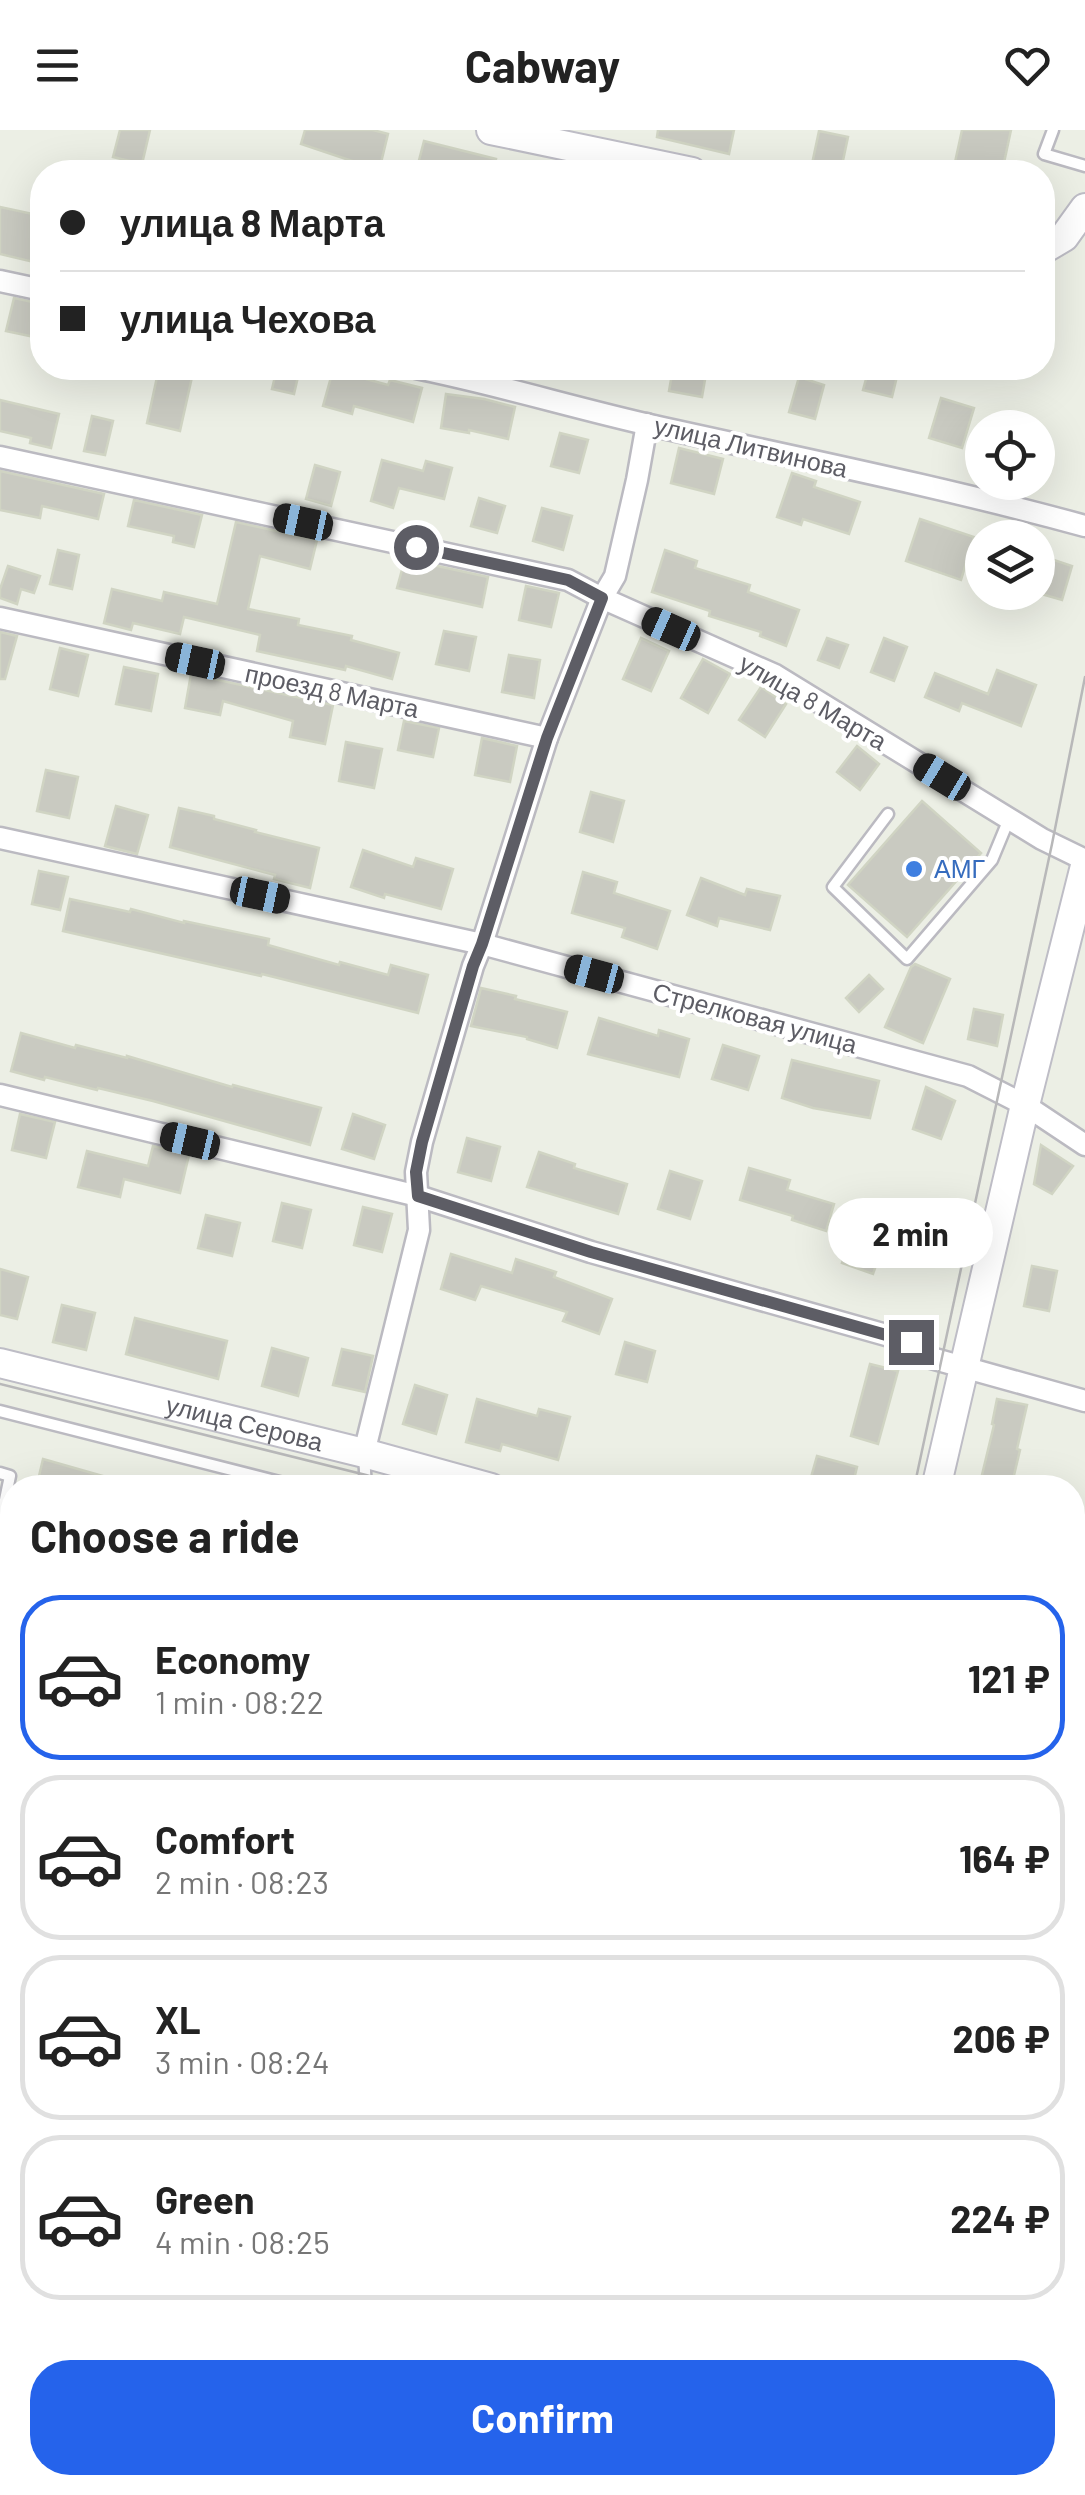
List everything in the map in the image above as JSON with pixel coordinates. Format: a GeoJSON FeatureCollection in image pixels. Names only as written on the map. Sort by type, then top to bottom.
{"type":"FeatureCollection","features":[{"type":"Feature","properties":{"kind":"street"},"geometry":{"type":"LineString","coordinates":[[491,130],[635,160]]}},
{"type":"Feature","properties":{"kind":"street"},"geometry":{"type":"LineString","coordinates":[[1055,242],[1064,237],[1085,208]]}},
{"type":"Feature","properties":{"kind":"street"},"geometry":{"type":"LineString","coordinates":[[0,281],[30,287]]}},
{"type":"Feature","properties":{"kind":"street","name":"улица Литвинова"},"geometry":{"type":"LineString","coordinates":[[476,380],[1085,526]]}},
{"type":"Feature","properties":{"kind":"street"},"geometry":{"type":"LineString","coordinates":[[364,1453],[418,1230],[416,1172],[422,1142],[467,984],[547,738],[602,598],[615,576],[647,424]]}},
{"type":"Feature","properties":{"kind":"street","name":"улица 8 Марта"},"geometry":{"type":"LineString","coordinates":[[0,457],[568,580],[775,674],[1085,863]]}},
{"type":"Feature","properties":{"kind":"street","name":"проезд 8 Марта"},"geometry":{"type":"LineString","coordinates":[[0,618],[547,738]]}},
{"type":"Feature","properties":{"kind":"street","name":"Стрелковая улица"},"geometry":{"type":"LineString","coordinates":[[0,838],[482,944],[968,1076],[1025,1105],[1085,1144]]}},
{"type":"Feature","properties":{"kind":"street"},"geometry":{"type":"LineString","coordinates":[[939,1475],[1025,1105],[1078,915],[1085,863]]}},
{"type":"Feature","properties":{"kind":"street"},"geometry":{"type":"LineString","coordinates":[[0,1095],[418,1196],[591,1252],[911,1342],[931,1358],[1085,1402]]}},
{"type":"Feature","properties":{"kind":"street","name":"улица Серова"},"geometry":{"type":"LineString","coordinates":[[0,1363],[444,1475]]}},
{"type":"Feature","properties":{"kind":"lane"},"geometry":{"type":"LineString","coordinates":[[1053,130],[1044,154],[1085,166]]}},
{"type":"Feature","properties":{"kind":"lane"},"geometry":{"type":"LineString","coordinates":[[888,814],[834,887],[907,959],[992,860],[1009,818]]}},
{"type":"Feature","properties":{"kind":"lane"},"geometry":{"type":"LineString","coordinates":[[0,1410],[252,1475]]}},
{"type":"Feature","properties":{"kind":"lane"},"geometry":{"type":"LineString","coordinates":[[364,1453],[365,1475]]}},
{"type":"Feature","properties":{"kind":"building"},"geometry":{"type":"Polygon","coordinates":[[[120,130],[150,130],[143,160],[113,157],[120,130]]]}},
{"type":"Feature","properties":{"kind":"building"},"geometry":{"type":"Polygon","coordinates":[[[305,130],[373,130],[388,134],[382,160],[349,160],[301,144],[305,130]]]}},
{"type":"Feature","properties":{"kind":"building"},"geometry":{"type":"Polygon","coordinates":[[[658,130],[734,130],[729,154],[657,137],[658,130]]]}},
{"type":"Feature","properties":{"kind":"building"},"geometry":{"type":"Polygon","coordinates":[[[962,130],[1011,130],[1005,160],[956,160],[962,130]]]}},
{"type":"Feature","properties":{"kind":"building"},"geometry":{"type":"Polygon","coordinates":[[[819,131],[848,137],[843,160],[813,160],[819,131]]]}},
{"type":"Feature","properties":{"kind":"building"},"geometry":{"type":"Polygon","coordinates":[[[424,141],[496,159],[496,160],[419,160],[424,141]]]}},
{"type":"Feature","properties":{"kind":"building"},"geometry":{"type":"Polygon","coordinates":[[[0,207],[30,213],[30,261],[0,254],[0,207]]]}},
{"type":"Feature","properties":{"kind":"building"},"geometry":{"type":"Polygon","coordinates":[[[14,298],[30,301],[30,336],[6,331],[14,298]]]}},
{"type":"Feature","properties":{"kind":"building"},"geometry":{"type":"Polygon","coordinates":[[[156,380],[191,380],[180,431],[147,423],[156,380]]]}},
{"type":"Feature","properties":{"kind":"building"},"geometry":{"type":"Polygon","coordinates":[[[274,380],[297,380],[294,394],[272,389],[274,380]]]}},
{"type":"Feature","properties":{"kind":"building"},"geometry":{"type":"Polygon","coordinates":[[[330,380],[370,380],[388,385],[390,380],[422,388],[413,422],[354,406],[352,414],[323,406],[330,380]]]}},
{"type":"Feature","properties":{"kind":"building"},"geometry":{"type":"Polygon","coordinates":[[[671,380],[705,380],[702,397],[669,391],[671,380]]]}},
{"type":"Feature","properties":{"kind":"building"},"geometry":{"type":"Polygon","coordinates":[[[798,380],[824,385],[815,419],[789,412],[798,380]]]}},
{"type":"Feature","properties":{"kind":"building"},"geometry":{"type":"Polygon","coordinates":[[[866,380],[896,380],[892,397],[863,390],[866,380]]]}},
{"type":"Feature","properties":{"kind":"building"},"geometry":{"type":"Polygon","coordinates":[[[446,394],[515,407],[508,439],[441,428],[446,394]]]}},
{"type":"Feature","properties":{"kind":"building"},"geometry":{"type":"Polygon","coordinates":[[[941,398],[974,408],[965,410],[962,448],[929,438],[941,398]]]}},
{"type":"Feature","properties":{"kind":"building"},"geometry":{"type":"Polygon","coordinates":[[[0,400],[59,414],[51,448],[30,443],[31,438],[0,431],[0,400]]]}},
{"type":"Feature","properties":{"kind":"building"},"geometry":{"type":"Polygon","coordinates":[[[92,416],[113,421],[105,455],[84,451],[92,416]]]}},
{"type":"Feature","properties":{"kind":"building"},"geometry":{"type":"Polygon","coordinates":[[[560,433],[588,440],[579,473],[551,466],[560,433]]]}},
{"type":"Feature","properties":{"kind":"building"},"geometry":{"type":"Polygon","coordinates":[[[679,448],[723,459],[714,494],[671,483],[679,448]]]}},
{"type":"Feature","properties":{"kind":"building"},"geometry":{"type":"Polygon","coordinates":[[[382,460],[423,471],[426,461],[452,468],[444,499],[399,488],[393,508],[371,501],[382,460]]]}},
{"type":"Feature","properties":{"kind":"building"},"geometry":{"type":"Polygon","coordinates":[[[315,465],[340,472],[331,506],[306,499],[315,465]]]}},
{"type":"Feature","properties":{"kind":"building"},"geometry":{"type":"Polygon","coordinates":[[[0,471],[104,494],[98,519],[42,506],[40,518],[0,510],[0,471]]]}},
{"type":"Feature","properties":{"kind":"building"},"geometry":{"type":"Polygon","coordinates":[[[792,473],[816,481],[814,487],[860,502],[849,534],[803,519],[801,525],[777,517],[792,473]]]}},
{"type":"Feature","properties":{"kind":"building"},"geometry":{"type":"Polygon","coordinates":[[[479,498],[505,506],[497,533],[471,526],[479,498]]]}},
{"type":"Feature","properties":{"kind":"building"},"geometry":{"type":"Polygon","coordinates":[[[134,500],[202,515],[194,547],[173,542],[174,536],[128,526],[134,500]]]}},
{"type":"Feature","properties":{"kind":"building"},"geometry":{"type":"Polygon","coordinates":[[[542,508],[572,516],[563,550],[533,541],[542,508]]]}},
{"type":"Feature","properties":{"kind":"building"},"geometry":{"type":"Polygon","coordinates":[[[920,519],[965,534],[961,580],[906,561],[920,519]]]}},
{"type":"Feature","properties":{"kind":"building"},"geometry":{"type":"Polygon","coordinates":[[[236,522],[317,540],[310,569],[260,556],[248,609],[299,619],[298,625],[352,636],[351,640],[399,653],[392,679],[346,666],[345,670],[257,651],[260,635],[184,617],[180,634],[133,623],[131,630],[104,623],[112,589],[162,601],[164,592],[217,604],[236,522]]]}},
{"type":"Feature","properties":{"kind":"building"},"geometry":{"type":"Polygon","coordinates":[[[58,550],[79,555],[72,589],[50,584],[58,550]]]}},
{"type":"Feature","properties":{"kind":"building"},"geometry":{"type":"Polygon","coordinates":[[[665,550],[697,561],[695,568],[750,585],[748,592],[799,610],[786,646],[760,636],[761,632],[709,616],[710,611],[652,592],[665,550]]]}},
{"type":"Feature","properties":{"kind":"building"},"geometry":{"type":"Polygon","coordinates":[[[405,559],[488,577],[482,607],[397,588],[405,559]]]}},
{"type":"Feature","properties":{"kind":"building"},"geometry":{"type":"Polygon","coordinates":[[[1055,560],[1072,566],[1062,600],[1055,598],[1055,560]]]}},
{"type":"Feature","properties":{"kind":"building"},"geometry":{"type":"Polygon","coordinates":[[[8,566],[40,576],[34,593],[21,589],[17,604],[0,598],[8,566]]]}},
{"type":"Feature","properties":{"kind":"building"},"geometry":{"type":"Polygon","coordinates":[[[526,586],[559,593],[551,627],[519,620],[526,586]]]}},
{"type":"Feature","properties":{"kind":"building"},"geometry":{"type":"Polygon","coordinates":[[[444,631],[476,637],[469,671],[436,664],[444,631]]]}},
{"type":"Feature","properties":{"kind":"building"},"geometry":{"type":"Polygon","coordinates":[[[0,632],[17,636],[5,679],[0,679],[0,632]]]}},
{"type":"Feature","properties":{"kind":"building"},"geometry":{"type":"Polygon","coordinates":[[[641,638],[669,651],[651,691],[623,679],[641,638]]]}},
{"type":"Feature","properties":{"kind":"building"},"geometry":{"type":"Polygon","coordinates":[[[827,638],[848,645],[839,668],[818,660],[827,638]]]}},
{"type":"Feature","properties":{"kind":"building"},"geometry":{"type":"Polygon","coordinates":[[[884,638],[907,647],[894,681],[871,672],[884,638]]]}},
{"type":"Feature","properties":{"kind":"building"},"geometry":{"type":"Polygon","coordinates":[[[60,648],[88,655],[78,696],[50,689],[60,648]]]}},
{"type":"Feature","properties":{"kind":"building"},"geometry":{"type":"Polygon","coordinates":[[[509,655],[540,660],[534,698],[502,692],[509,655]]]}},
{"type":"Feature","properties":{"kind":"building"},"geometry":{"type":"Polygon","coordinates":[[[703,659],[730,674],[708,713],[681,698],[703,659]]]}},
{"type":"Feature","properties":{"kind":"building"},"geometry":{"type":"Polygon","coordinates":[[[124,667],[158,674],[151,711],[116,704],[124,667]]]}},
{"type":"Feature","properties":{"kind":"building"},"geometry":{"type":"Polygon","coordinates":[[[997,670],[1036,685],[1021,726],[962,703],[959,711],[925,697],[935,673],[988,694],[997,670]]]}},
{"type":"Feature","properties":{"kind":"building"},"geometry":{"type":"Polygon","coordinates":[[[191,674],[333,705],[325,744],[290,737],[293,721],[223,701],[220,715],[185,708],[191,674]]]}},
{"type":"Feature","properties":{"kind":"building"},"geometry":{"type":"Polygon","coordinates":[[[761,687],[786,704],[765,737],[739,720],[761,687]]]}},
{"type":"Feature","properties":{"kind":"building"},"geometry":{"type":"Polygon","coordinates":[[[404,721],[439,728],[433,757],[398,750],[404,721]]]}},
{"type":"Feature","properties":{"kind":"building"},"geometry":{"type":"Polygon","coordinates":[[[482,738],[517,746],[510,782],[475,775],[482,738]]]}},
{"type":"Feature","properties":{"kind":"building"},"geometry":{"type":"Polygon","coordinates":[[[346,742],[382,749],[374,788],[339,781],[346,742]]]}},
{"type":"Feature","properties":{"kind":"building"},"geometry":{"type":"Polygon","coordinates":[[[857,746],[879,764],[860,790],[837,772],[857,746]]]}},
{"type":"Feature","properties":{"kind":"building"},"geometry":{"type":"Polygon","coordinates":[[[46,770],[78,777],[69,818],[37,811],[46,770]]]}},
{"type":"Feature","properties":{"kind":"building"},"geometry":{"type":"Polygon","coordinates":[[[591,792],[624,801],[613,842],[580,832],[591,792]]]}},
{"type":"Feature","properties":{"kind":"building","name":"АМГ"},"geometry":{"type":"Polygon","coordinates":[[[922,801],[981,853],[907,937],[848,885],[922,801]]]}},
{"type":"Feature","properties":{"kind":"building"},"geometry":{"type":"Polygon","coordinates":[[[116,806],[148,815],[137,854],[105,846],[116,806]]]}},
{"type":"Feature","properties":{"kind":"building"},"geometry":{"type":"Polygon","coordinates":[[[179,808],[319,848],[310,888],[170,847],[179,808]]]}},
{"type":"Feature","properties":{"kind":"building"},"geometry":{"type":"Polygon","coordinates":[[[363,850],[413,867],[416,858],[453,869],[441,909],[351,887],[363,850]]]}},
{"type":"Feature","properties":{"kind":"building"},"geometry":{"type":"Polygon","coordinates":[[[39,871],[68,877],[60,910],[32,904],[39,871]]]}},
{"type":"Feature","properties":{"kind":"building"},"geometry":{"type":"Polygon","coordinates":[[[583,872],[617,882],[614,893],[670,911],[657,949],[622,937],[625,928],[572,913],[583,872]]]}},
{"type":"Feature","properties":{"kind":"building"},"geometry":{"type":"Polygon","coordinates":[[[701,878],[745,895],[747,889],[780,896],[770,930],[719,918],[717,926],[687,915],[701,878]]]}},
{"type":"Feature","properties":{"kind":"building"},"geometry":{"type":"Polygon","coordinates":[[[70,899],[269,939],[268,945],[339,965],[340,962],[388,975],[391,965],[428,975],[418,1013],[63,931],[70,899]]]}},
{"type":"Feature","properties":{"kind":"building"},"geometry":{"type":"Polygon","coordinates":[[[915,964],[950,979],[923,1043],[885,1027],[915,964]]]}},
{"type":"Feature","properties":{"kind":"building"},"geometry":{"type":"Polygon","coordinates":[[[869,975],[883,989],[859,1012],[846,998],[869,975]]]}},
{"type":"Feature","properties":{"kind":"building"},"geometry":{"type":"Polygon","coordinates":[[[481,988],[567,1012],[557,1048],[527,1037],[471,1026],[481,988]]]}},
{"type":"Feature","properties":{"kind":"building"},"geometry":{"type":"Polygon","coordinates":[[[974,1009],[1003,1015],[997,1046],[968,1039],[974,1009]]]}},
{"type":"Feature","properties":{"kind":"building"},"geometry":{"type":"Polygon","coordinates":[[[599,1018],[658,1036],[659,1030],[689,1039],[679,1077],[588,1054],[599,1018]]]}},
{"type":"Feature","properties":{"kind":"building"},"geometry":{"type":"Polygon","coordinates":[[[21,1033],[75,1048],[76,1045],[127,1056],[321,1108],[310,1145],[153,1101],[11,1071],[21,1033]]]}},
{"type":"Feature","properties":{"kind":"building"},"geometry":{"type":"Polygon","coordinates":[[[723,1045],[759,1056],[748,1090],[712,1079],[723,1045]]]}},
{"type":"Feature","properties":{"kind":"building"},"geometry":{"type":"Polygon","coordinates":[[[792,1060],[879,1081],[870,1118],[782,1098],[792,1060]]]}},
{"type":"Feature","properties":{"kind":"building"},"geometry":{"type":"Polygon","coordinates":[[[926,1087],[955,1101],[941,1139],[913,1129],[926,1087]]]}},
{"type":"Feature","properties":{"kind":"building"},"geometry":{"type":"Polygon","coordinates":[[[20,1114],[55,1122],[46,1158],[12,1150],[20,1114]]]}},
{"type":"Feature","properties":{"kind":"building"},"geometry":{"type":"Polygon","coordinates":[[[353,1114],[385,1125],[374,1159],[342,1149],[353,1114]]]}},
{"type":"Feature","properties":{"kind":"building"},"geometry":{"type":"Polygon","coordinates":[[[467,1138],[500,1147],[491,1181],[458,1172],[467,1138]]]}},
{"type":"Feature","properties":{"kind":"building"},"geometry":{"type":"Polygon","coordinates":[[[1041,1145],[1073,1166],[1052,1194],[1034,1184],[1041,1145]]]}},
{"type":"Feature","properties":{"kind":"building"},"geometry":{"type":"Polygon","coordinates":[[[153,1146],[189,1155],[180,1193],[124,1179],[120,1197],[78,1187],[87,1151],[148,1166],[153,1146]]]}},
{"type":"Feature","properties":{"kind":"building"},"geometry":{"type":"Polygon","coordinates":[[[539,1152],[575,1164],[574,1168],[627,1184],[618,1214],[527,1187],[539,1152]]]}},
{"type":"Feature","properties":{"kind":"building"},"geometry":{"type":"Polygon","coordinates":[[[749,1168],[790,1180],[787,1190],[834,1204],[826,1231],[740,1200],[749,1168]]]}},
{"type":"Feature","properties":{"kind":"building"},"geometry":{"type":"Polygon","coordinates":[[[670,1171],[702,1181],[690,1219],[658,1209],[670,1171]]]}},
{"type":"Feature","properties":{"kind":"building"},"geometry":{"type":"Polygon","coordinates":[[[282,1203],[311,1210],[302,1248],[273,1241],[282,1203]]]}},
{"type":"Feature","properties":{"kind":"building"},"geometry":{"type":"Polygon","coordinates":[[[363,1207],[392,1214],[382,1252],[354,1245],[363,1207]]]}},
{"type":"Feature","properties":{"kind":"building"},"geometry":{"type":"Polygon","coordinates":[[[206,1215],[240,1223],[232,1256],[198,1248],[206,1215]]]}},
{"type":"Feature","properties":{"kind":"building"},"geometry":{"type":"Polygon","coordinates":[[[851,1237],[882,1248],[873,1274],[842,1263],[851,1237]]]}},
{"type":"Feature","properties":{"kind":"building"},"geometry":{"type":"Polygon","coordinates":[[[451,1254],[512,1273],[516,1259],[556,1272],[554,1277],[612,1299],[599,1334],[563,1321],[567,1312],[481,1286],[475,1300],[441,1289],[451,1254]]]}},
{"type":"Feature","properties":{"kind":"building"},"geometry":{"type":"Polygon","coordinates":[[[1032,1266],[1057,1271],[1049,1311],[1024,1306],[1032,1266]]]}},
{"type":"Feature","properties":{"kind":"building"},"geometry":{"type":"Polygon","coordinates":[[[0,1269],[28,1277],[17,1319],[0,1315],[0,1269]]]}},
{"type":"Feature","properties":{"kind":"building"},"geometry":{"type":"Polygon","coordinates":[[[62,1305],[95,1313],[86,1350],[53,1342],[62,1305]]]}},
{"type":"Feature","properties":{"kind":"building"},"geometry":{"type":"Polygon","coordinates":[[[135,1318],[227,1341],[218,1379],[126,1354],[135,1318]]]}},
{"type":"Feature","properties":{"kind":"building"},"geometry":{"type":"Polygon","coordinates":[[[625,1342],[655,1351],[647,1382],[616,1374],[625,1342]]]}},
{"type":"Feature","properties":{"kind":"building"},"geometry":{"type":"Polygon","coordinates":[[[272,1348],[308,1358],[298,1396],[262,1386],[272,1348]]]}},
{"type":"Feature","properties":{"kind":"building"},"geometry":{"type":"Polygon","coordinates":[[[342,1349],[373,1356],[365,1392],[333,1385],[342,1349]]]}},
{"type":"Feature","properties":{"kind":"building"},"geometry":{"type":"Polygon","coordinates":[[[870,1364],[898,1371],[878,1444],[851,1436],[870,1364]]]}},
{"type":"Feature","properties":{"kind":"building"},"geometry":{"type":"Polygon","coordinates":[[[415,1385],[447,1395],[436,1434],[403,1424],[415,1385]]]}},
{"type":"Feature","properties":{"kind":"building"},"geometry":{"type":"Polygon","coordinates":[[[477,1399],[537,1416],[539,1409],[570,1417],[558,1460],[502,1444],[500,1451],[466,1442],[477,1399]]]}},
{"type":"Feature","properties":{"kind":"building"},"geometry":{"type":"Polygon","coordinates":[[[997,1399],[1027,1405],[1014,1475],[982,1475],[997,1399]]]}},
{"type":"Feature","properties":{"kind":"building"},"geometry":{"type":"Polygon","coordinates":[[[817,1456],[857,1467],[855,1475],[812,1475],[817,1456]]]}},
{"type":"Feature","properties":{"kind":"building"},"geometry":{"type":"Polygon","coordinates":[[[43,1459],[99,1475],[39,1475],[43,1459]]]}},
{"type":"Feature","properties":{"kind":"tram line"},"geometry":{"type":"LineString","coordinates":[[917,1475],[1085,677]]}},
{"type":"Feature","properties":{"kind":"tram line"},"geometry":{"type":"LineString","coordinates":[[0,1384],[366,1475]]}},
{"type":"Feature","properties":{"kind":"place","name":"АМГ"},"geometry":{"type":"Point","coordinates":[914,869]}},
{"type":"Feature","properties":{"kind":"route"},"geometry":{"type":"LineString","coordinates":[[416,547],[568,580],[602,598],[547,738],[473,966],[422,1142],[416,1172],[418,1196],[591,1252],[911,1342]]}}]}
